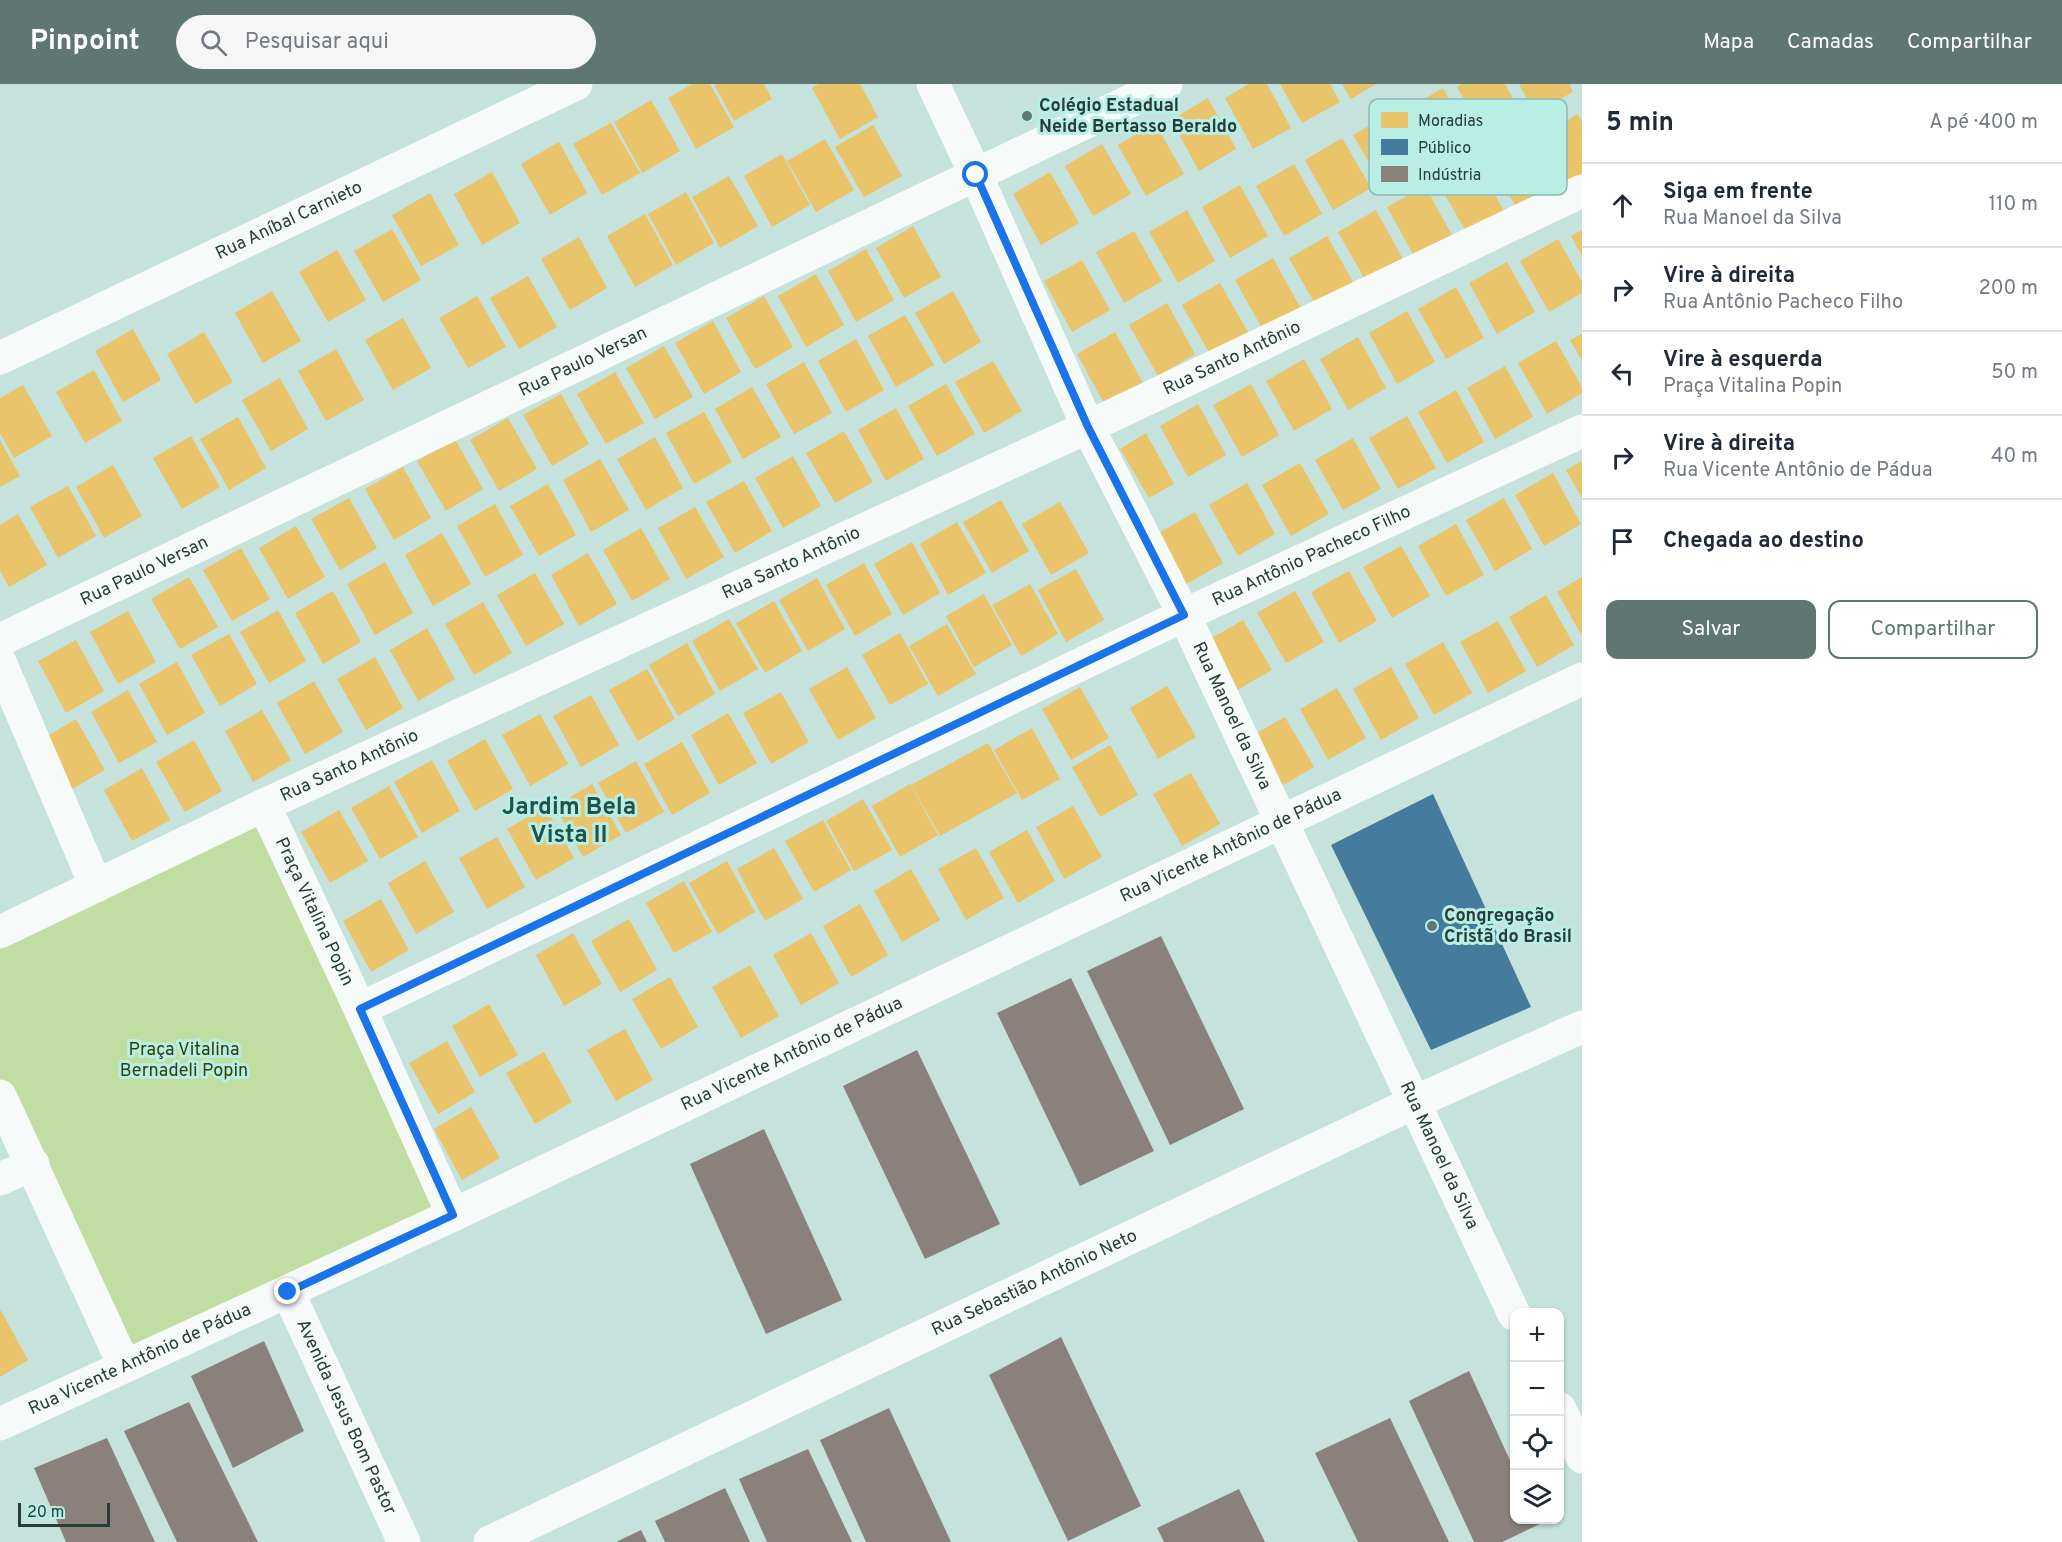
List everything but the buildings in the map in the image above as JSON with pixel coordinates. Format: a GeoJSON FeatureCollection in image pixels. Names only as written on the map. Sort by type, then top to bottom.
{"type":"FeatureCollection","features":[{"type":"Feature","properties":{"kind":"street","name":"Rua Aníbal Carnieto"},"geometry":{"type":"LineString","coordinates":[[0,357],[576,84]]}},
{"type":"Feature","properties":{"kind":"street","name":"Rua Manoel da Silva"},"geometry":{"type":"LineString","coordinates":[[933,84],[1088,427],[1184,615],[1512,1308]]}},
{"type":"Feature","properties":{"kind":"street","name":"Rua Paulo Versan"},"geometry":{"type":"LineString","coordinates":[[0,640],[1166,84]]}},
{"type":"Feature","properties":{"kind":"street","name":"Rua Santo Antônio"},"geometry":{"type":"LineString","coordinates":[[0,932],[264,805],[1088,427],[1582,191]]}},
{"type":"Feature","properties":{"kind":"street","name":"Rua Antônio Pacheco Filho"},"geometry":{"type":"LineString","coordinates":[[360,1009],[1184,615],[1582,431]]}},
{"type":"Feature","properties":{"kind":"street"},"geometry":{"type":"LineString","coordinates":[[0,662],[96,886]]}},
{"type":"Feature","properties":{"kind":"street","name":"Rua Vicente Antônio de Pádua"},"geometry":{"type":"LineString","coordinates":[[0,1424],[453,1215],[1582,679]]}},
{"type":"Feature","properties":{"kind":"street","name":"Praça Vitalina Popin"},"geometry":{"type":"LineString","coordinates":[[264,805],[453,1215]]}},
{"type":"Feature","properties":{"kind":"street","name":"Rua Sebastião Antônio Neto"},"geometry":{"type":"LineString","coordinates":[[490,1542],[1415,1102],[1582,1027]]}},
{"type":"Feature","properties":{"kind":"street"},"geometry":{"type":"LineString","coordinates":[[0,1096],[124,1365]]}},
{"type":"Feature","properties":{"kind":"street"},"geometry":{"type":"LineString","coordinates":[[0,1179],[33,1164]]}},
{"type":"Feature","properties":{"kind":"street","name":"Avenida Jesus Bom Pastor"},"geometry":{"type":"LineString","coordinates":[[288,1292],[404,1542]]}},
{"type":"Feature","properties":{"kind":"street"},"geometry":{"type":"LineString","coordinates":[[1563,1416],[1582,1457]]}},
{"type":"Feature","properties":{"kind":"green space","name":"Praça Vitalina Bernadeli Popin"},"geometry":{"type":"Polygon","coordinates":[[[264,805],[453,1215],[124,1365],[0,1096],[0,932],[264,805]]]}},
{"type":"Feature","properties":{"kind":"place","name":"Colégio Estadual Neide Bertasso Beraldo"},"geometry":{"type":"Point","coordinates":[1027,116]}},
{"type":"Feature","properties":{"kind":"place","name":"Congregação Cristã do Brasil"},"geometry":{"type":"Point","coordinates":[1432,926]}},
{"type":"Feature","properties":{"kind":"district","name":"Jardim Bela Vista II"},"geometry":{"type":"Point","coordinates":[569,822]}},
{"type":"Feature","properties":{"kind":"route"},"geometry":{"type":"LineString","coordinates":[[288,1292],[453,1215],[360,1009],[1184,615],[1088,427],[976,175]]}}]}
